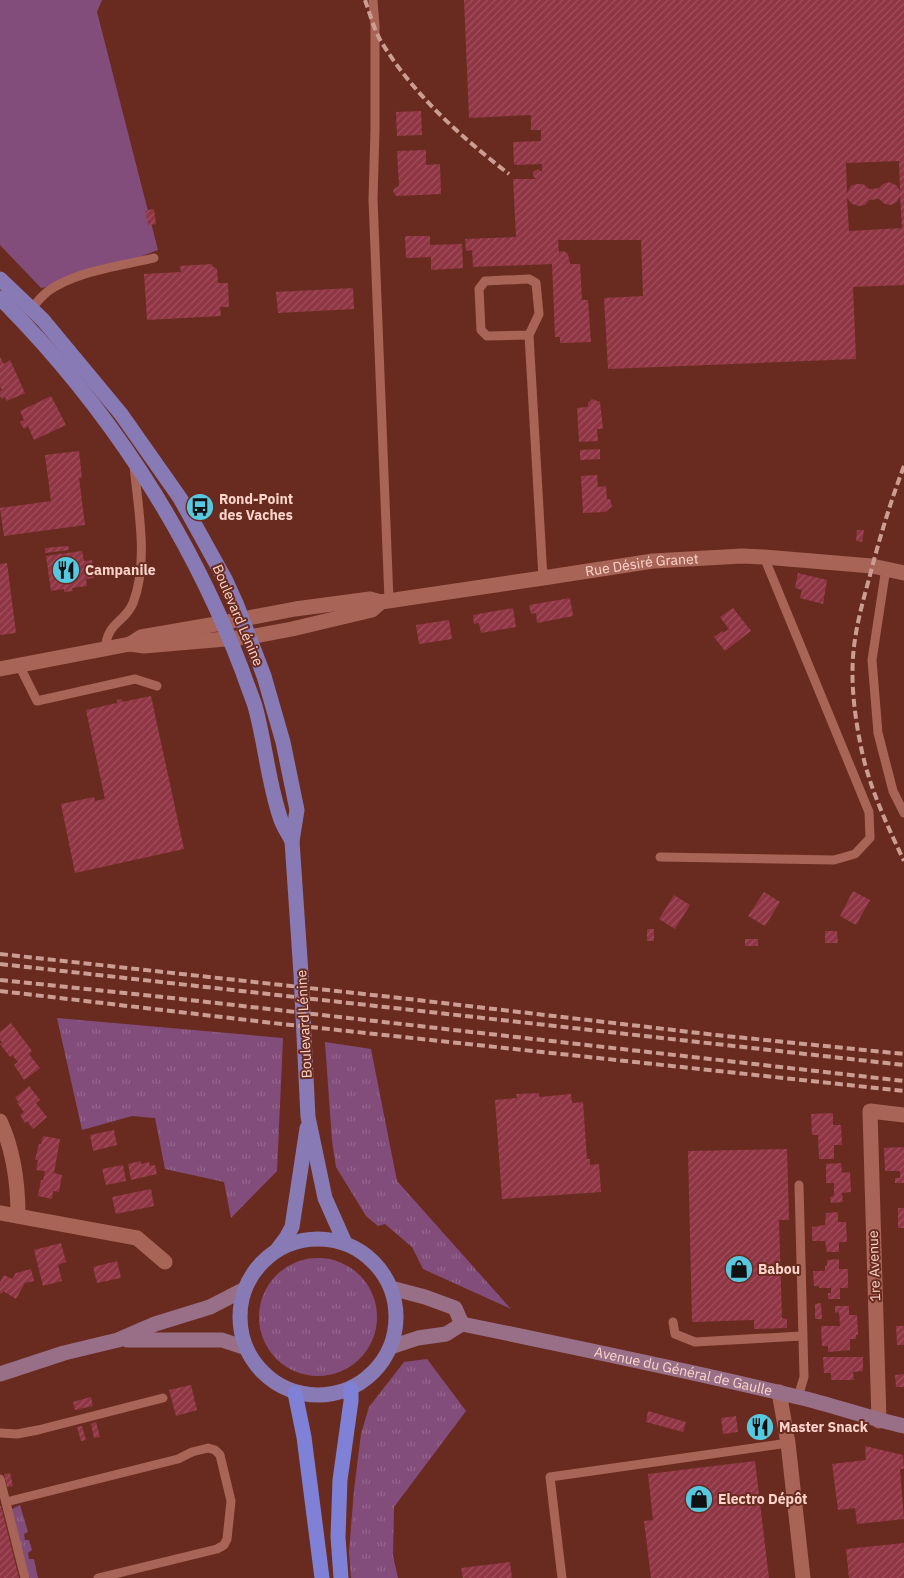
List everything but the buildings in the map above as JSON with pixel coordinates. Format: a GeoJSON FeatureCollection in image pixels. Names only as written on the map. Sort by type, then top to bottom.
{"type":"FeatureCollection","features":[{"type":"Feature","properties":{"kind":"highway"},"geometry":{"type":"LineString","coordinates":[[341,1578],[338,1537],[340,1480],[351,1389]]}},
{"type":"Feature","properties":{"kind":"highway"},"geometry":{"type":"LineString","coordinates":[[295,1392],[304,1437],[322,1578]]}},
{"type":"Feature","properties":{"kind":"main road","name":"Boulevard Lénine"},"geometry":{"type":"LineString","coordinates":[[0,279],[43,320],[121,414],[180,498],[222,573],[242,619],[264,676],[283,742],[297,810],[292,841],[308,1117],[302,1169],[292,1227],[277,1251]]}},
{"type":"Feature","properties":{"kind":"main road","name":"Boulevard Lénine"},"geometry":{"type":"LineString","coordinates":[[0,298],[48,348],[94,403],[134,460],[184,543],[229,639],[255,706],[280,818],[292,841]]}},
{"type":"Feature","properties":{"kind":"main road","name":"Boulevard Lénine"},"geometry":{"type":"LineString","coordinates":[[308,1117],[325,1198],[345,1243]]}},
{"type":"Feature","properties":{"kind":"main road"},"geometry":{"type":"LineString","coordinates":[[325,1239],[345,1243],[359,1250],[372,1260],[383,1273],[391,1288],[396,1304],[397,1320],[391,1347],[384,1361],[374,1373],[351,1389],[337,1394],[322,1396],[295,1392],[280,1386],[266,1376],[254,1363],[246,1348],[240,1320],[241,1304],[245,1289],[260,1264],[277,1251],[294,1243],[325,1239]]}},
{"type":"Feature","properties":{"kind":"main road"},"geometry":{"type":"LineString","coordinates":[[391,1288],[425,1296],[455,1308],[462,1324],[446,1334],[418,1338],[391,1347]]}},
{"type":"Feature","properties":{"kind":"main road"},"geometry":{"type":"LineString","coordinates":[[0,1374],[64,1353],[118,1340],[155,1324],[210,1307],[245,1289]]}},
{"type":"Feature","properties":{"kind":"main road","name":"Avenue du Général de Gaulle"},"geometry":{"type":"LineString","coordinates":[[462,1324],[629,1358],[798,1396],[879,1421],[904,1426]]}},
{"type":"Feature","properties":{"kind":"main road"},"geometry":{"type":"LineString","coordinates":[[118,1340],[222,1340],[246,1348]]}},
{"type":"Feature","properties":{"kind":"street","name":"Rue Désiré Granet"},"geometry":{"type":"LineString","coordinates":[[130,644],[141,636],[295,609],[370,599],[385,601],[653,561],[742,556],[764,557],[886,568],[904,573]]}},
{"type":"Feature","properties":{"kind":"street","name":"Rue Désiré Granet"},"geometry":{"type":"LineString","coordinates":[[0,669],[130,644],[144,646],[249,637],[372,610],[385,601]]}},
{"type":"Feature","properties":{"kind":"street","name":"1re Avenue"},"geometry":{"type":"LineString","coordinates":[[879,1421],[870,1111],[904,1115]]}},
{"type":"Feature","properties":{"kind":"street"},"geometry":{"type":"LineString","coordinates":[[0,1121],[9,1140],[18,1188],[18,1216]]}},
{"type":"Feature","properties":{"kind":"street"},"geometry":{"type":"LineString","coordinates":[[0,1214],[137,1238],[165,1262]]}},
{"type":"Feature","properties":{"kind":"street"},"geometry":{"type":"LineString","coordinates":[[779,1392],[788,1444],[803,1578]]}},
{"type":"Feature","properties":{"kind":"lane"},"geometry":{"type":"LineString","coordinates":[[373,0],[375,26],[375,130],[372,199],[385,601]]}},
{"type":"Feature","properties":{"kind":"lane"},"geometry":{"type":"LineString","coordinates":[[31,309],[47,293],[64,283],[84,275],[154,258]]}},
{"type":"Feature","properties":{"kind":"lane"},"geometry":{"type":"LineString","coordinates":[[530,335],[487,336],[481,330],[479,289],[485,281],[530,279],[536,283],[539,314],[530,335],[543,578]]}},
{"type":"Feature","properties":{"kind":"lane"},"geometry":{"type":"LineString","coordinates":[[105,650],[106,638],[110,631],[133,604],[140,569],[140,530],[134,460]]}},
{"type":"Feature","properties":{"kind":"lane"},"geometry":{"type":"LineString","coordinates":[[660,858],[834,860],[855,854],[870,838],[869,812],[764,557]]}},
{"type":"Feature","properties":{"kind":"lane"},"geometry":{"type":"LineString","coordinates":[[886,568],[872,660],[878,733],[893,791],[904,813]]}},
{"type":"Feature","properties":{"kind":"lane"},"geometry":{"type":"LineString","coordinates":[[19,665],[37,701],[135,679],[157,686]]}},
{"type":"Feature","properties":{"kind":"lane"},"geometry":{"type":"LineString","coordinates":[[798,1396],[804,1377],[799,1185]]}},
{"type":"Feature","properties":{"kind":"lane"},"geometry":{"type":"LineString","coordinates":[[673,1322],[675,1334],[695,1342],[802,1336]]}},
{"type":"Feature","properties":{"kind":"lane"},"geometry":{"type":"LineString","coordinates":[[0,1433],[17,1434],[38,1430],[163,1398]]}},
{"type":"Feature","properties":{"kind":"lane"},"geometry":{"type":"LineString","coordinates":[[562,1578],[550,1477],[788,1444]]}},
{"type":"Feature","properties":{"kind":"lane"},"geometry":{"type":"LineString","coordinates":[[6,1502],[178,1459],[192,1452],[208,1448],[215,1450],[220,1455],[231,1500],[227,1539],[224,1545],[217,1549],[98,1578]]}},
{"type":"Feature","properties":{"kind":"lane"},"geometry":{"type":"LineString","coordinates":[[0,1478],[26,1578]]}},
{"type":"Feature","properties":{"kind":"green space"},"geometry":{"type":"Polygon","coordinates":[[[0,0],[102,0],[97,12],[158,250],[64,285],[41,288],[0,245],[0,0]]]}},
{"type":"Feature","properties":{"kind":"green space"},"geometry":{"type":"Polygon","coordinates":[[[57,1018],[283,1038],[277,1171],[231,1218],[224,1182],[165,1169],[155,1118],[132,1116],[82,1130],[57,1018]]]}},
{"type":"Feature","properties":{"kind":"green space"},"geometry":{"type":"Polygon","coordinates":[[[325,1042],[371,1049],[397,1181],[511,1309],[423,1269],[412,1247],[385,1224],[378,1226],[366,1216],[336,1167],[332,1141],[325,1042]]]}},
{"type":"Feature","properties":{"kind":"green space"},"geometry":{"type":"Polygon","coordinates":[[[318,1258],[330,1259],[341,1263],[360,1275],[372,1294],[376,1305],[376,1329],[372,1340],[360,1359],[341,1371],[330,1375],[318,1376],[306,1375],[295,1371],[276,1359],[264,1340],[260,1329],[259,1317],[260,1305],[264,1294],[276,1275],[295,1263],[306,1259],[318,1258]]]}},
{"type":"Feature","properties":{"kind":"green space"},"geometry":{"type":"Polygon","coordinates":[[[427,1359],[466,1411],[394,1507],[393,1556],[398,1578],[351,1578],[349,1552],[354,1490],[361,1434],[369,1407],[404,1362],[427,1359]]]}},
{"type":"Feature","properties":{"kind":"green space"},"geometry":{"type":"Polygon","coordinates":[[[20,1505],[28,1532],[24,1534],[25,1540],[29,1540],[32,1550],[28,1553],[29,1559],[34,1559],[38,1578],[30,1578],[27,1573],[12,1509],[20,1505]]]}},
{"type":"Feature","properties":{"kind":"railway"},"geometry":{"type":"LineString","coordinates":[[365,0],[379,38],[409,80],[456,130],[509,174]]}},
{"type":"Feature","properties":{"kind":"railway"},"geometry":{"type":"LineString","coordinates":[[904,466],[885,522],[864,598],[855,637],[853,657],[855,714],[864,762],[879,806],[904,861]]}},
{"type":"Feature","properties":{"kind":"railway"},"geometry":{"type":"LineString","coordinates":[[0,954],[716,1035],[904,1054]]}},
{"type":"Feature","properties":{"kind":"railway"},"geometry":{"type":"LineString","coordinates":[[0,964],[904,1065]]}},
{"type":"Feature","properties":{"kind":"railway"},"geometry":{"type":"LineString","coordinates":[[0,980],[904,1081]]}},
{"type":"Feature","properties":{"kind":"railway"},"geometry":{"type":"LineString","coordinates":[[0,991],[273,1023],[904,1091]]}},
{"type":"Feature","properties":{"kind":"place","name":"Rond-Point des Vaches"},"geometry":{"type":"Point","coordinates":[200,507]}},
{"type":"Feature","properties":{"kind":"place","name":"Campanile"},"geometry":{"type":"Point","coordinates":[66,570]}},
{"type":"Feature","properties":{"kind":"place","name":"Babou"},"geometry":{"type":"Point","coordinates":[739,1269]}},
{"type":"Feature","properties":{"kind":"place","name":"Master Snack"},"geometry":{"type":"Point","coordinates":[760,1427]}},
{"type":"Feature","properties":{"kind":"place","name":"Electro Dépôt"},"geometry":{"type":"Point","coordinates":[699,1499]}}]}
